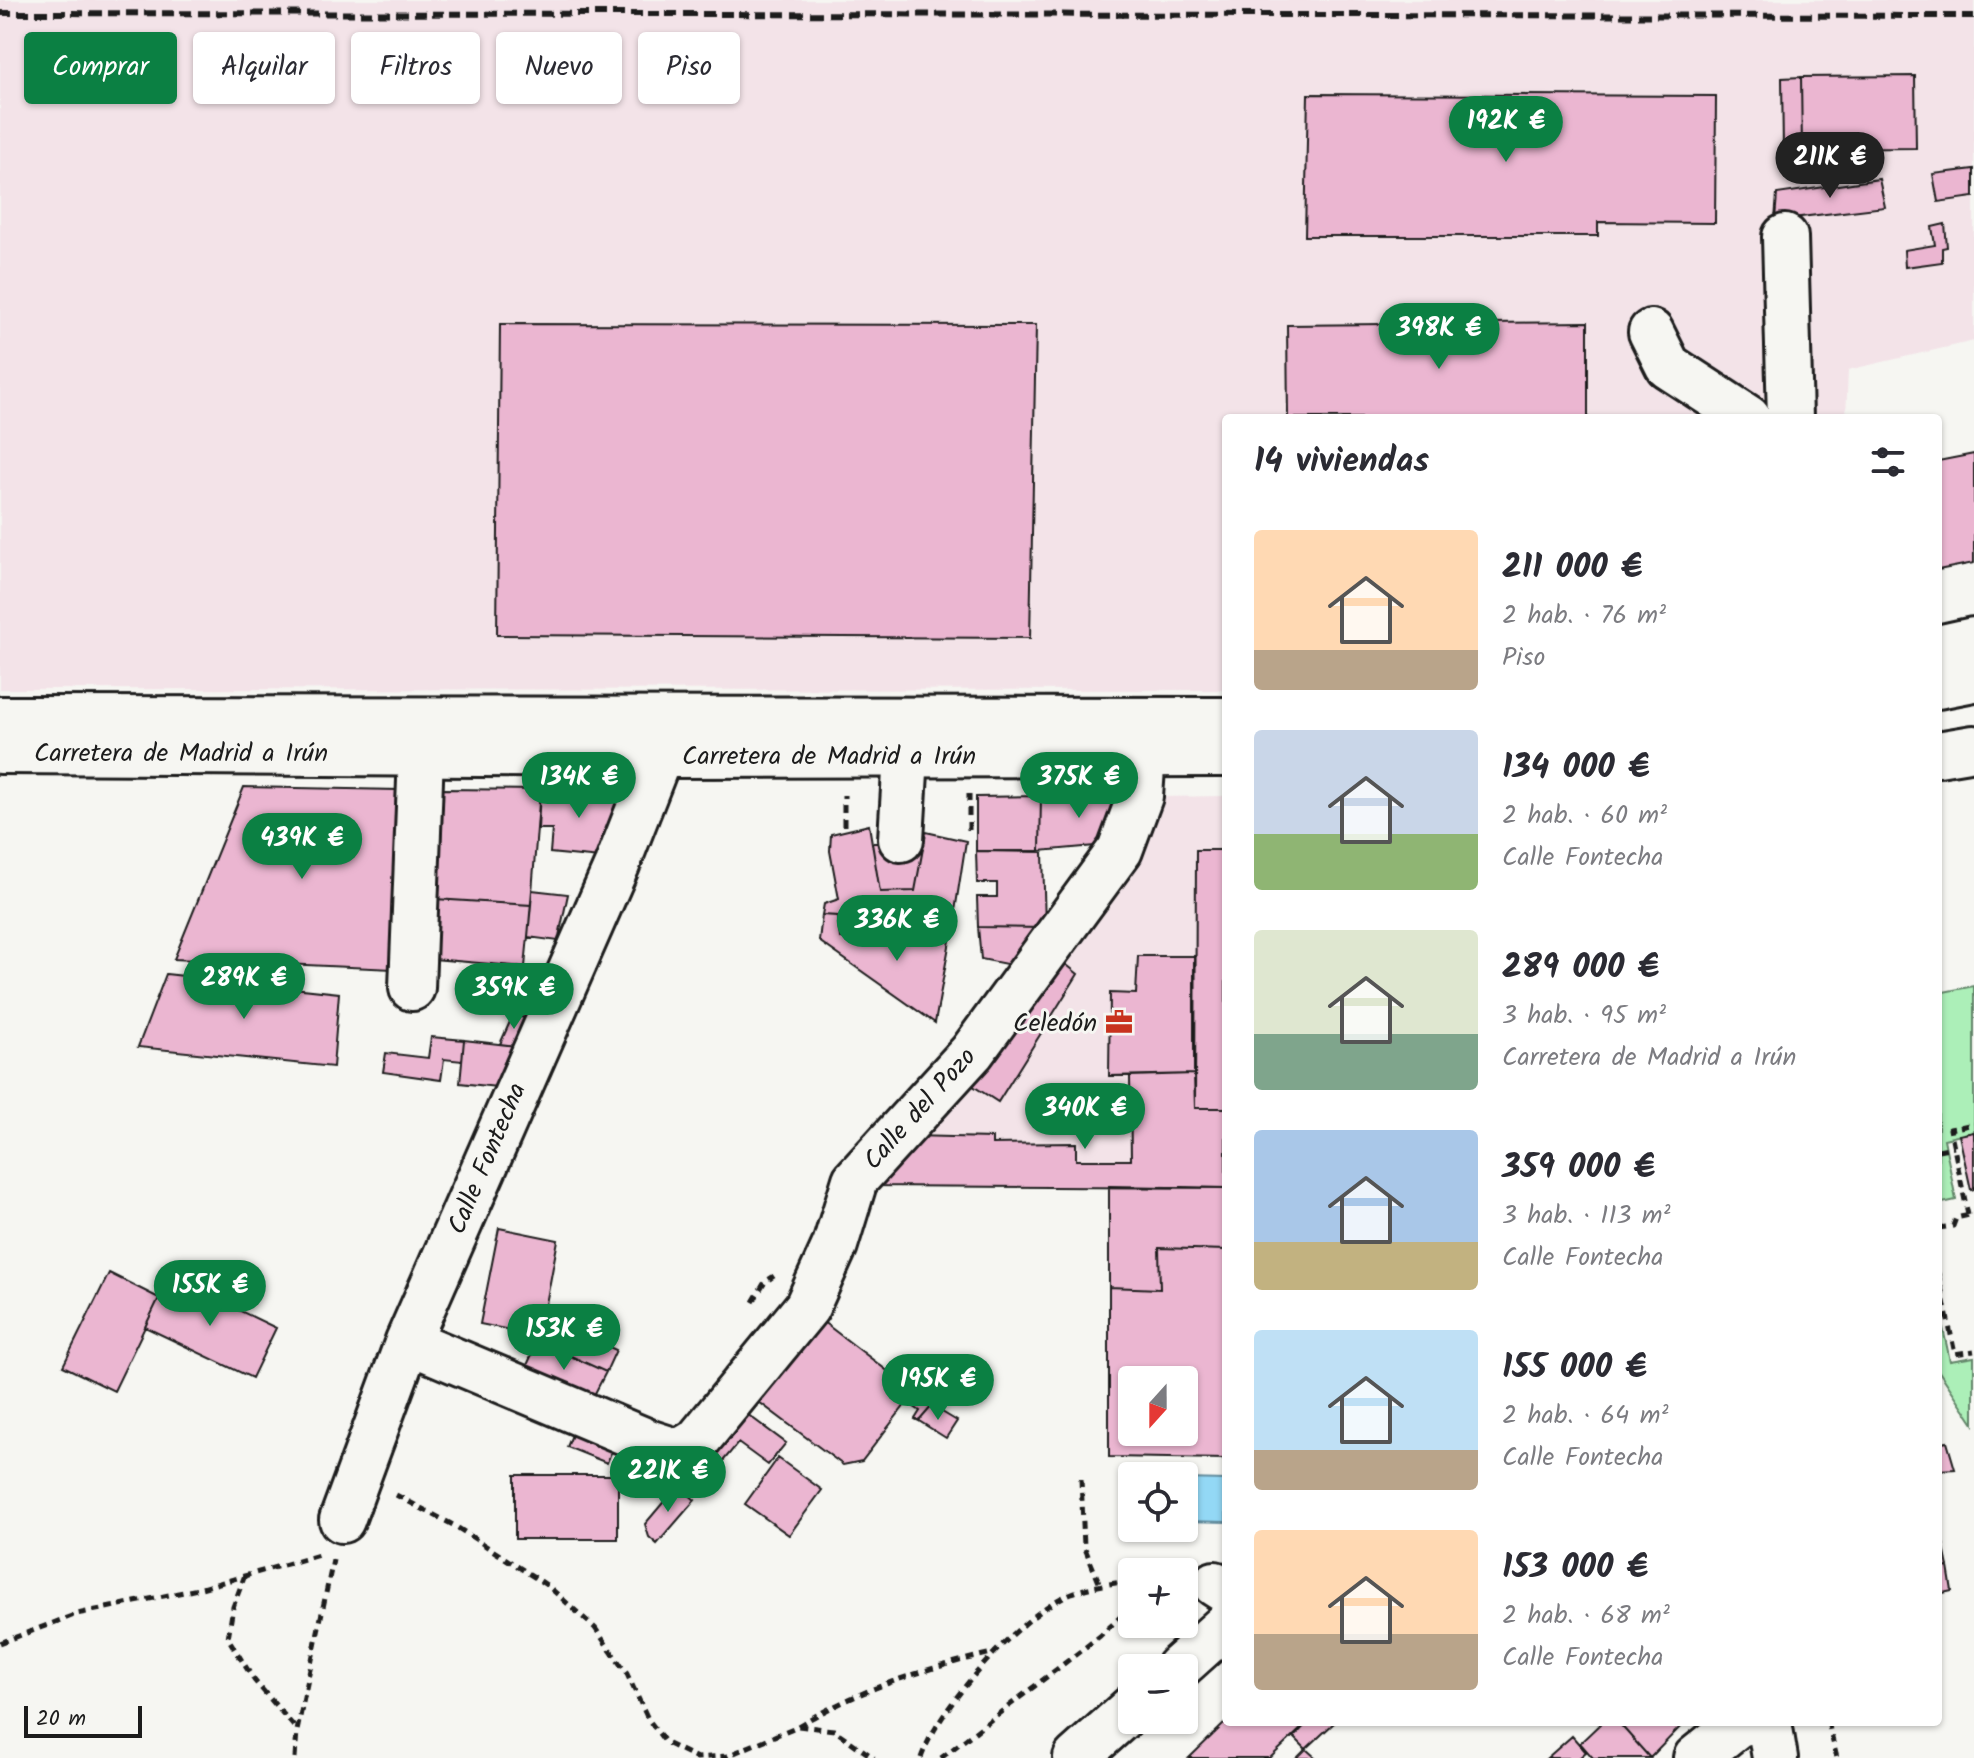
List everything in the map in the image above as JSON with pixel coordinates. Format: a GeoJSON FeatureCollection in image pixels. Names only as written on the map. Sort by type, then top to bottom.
{"type":"FeatureCollection","features":[{"type":"Feature","properties":{"kind":"main road"},"geometry":{"type":"LineString","coordinates":[[1785,237],[1790,414]]}},
{"type":"Feature","properties":{"kind":"main road"},"geometry":{"type":"LineString","coordinates":[[1651,332],[1668,366],[1742,414]]}},
{"type":"Feature","properties":{"kind":"main road"},"geometry":{"type":"LineString","coordinates":[[1942,647],[1974,640]]}},
{"type":"Feature","properties":{"kind":"main road"},"geometry":{"type":"LineString","coordinates":[[1942,685],[1974,679]]}},
{"type":"Feature","properties":{"kind":"main road","name":"Carretera de Madrid a Irún"},"geometry":{"type":"LineString","coordinates":[[0,719],[1222,720]]}},
{"type":"Feature","properties":{"kind":"main road"},"geometry":{"type":"LineString","coordinates":[[1942,753],[1974,748]]}},
{"type":"Feature","properties":{"kind":"main road","name":"Carretera de Madrid a Irún"},"geometry":{"type":"LineString","coordinates":[[0,751],[1222,754]]}},
{"type":"Feature","properties":{"kind":"main road"},"geometry":{"type":"LineString","coordinates":[[412,988],[421,754]]}},
{"type":"Feature","properties":{"kind":"main road","name":"Calle Fontecha"},"geometry":{"type":"LineString","coordinates":[[338,1535],[408,1341],[617,865],[660,755]]}},
{"type":"Feature","properties":{"kind":"main road"},"geometry":{"type":"LineString","coordinates":[[901,839],[906,755]]}},
{"type":"Feature","properties":{"kind":"main road","name":"Calle del Pozo"},"geometry":{"type":"LineString","coordinates":[[408,1341],[679,1452],[697,1441],[807,1307],[835,1245],[855,1180],[972,1052],[1120,850],[1140,796],[1143,755]]}},
{"type":"Feature","properties":{"kind":"main road"},"geometry":{"type":"LineString","coordinates":[[1187,1654],[1222,1600]]}},
{"type":"Feature","properties":{"kind":"main road"},"geometry":{"type":"LineString","coordinates":[[1076,1758],[1118,1720]]}},
{"type":"Feature","properties":{"kind":"main road"},"geometry":{"type":"LineString","coordinates":[[1696,1758],[1736,1726]]}},
{"type":"Feature","properties":{"kind":"main road"},"geometry":{"type":"LineString","coordinates":[[1770,1726],[1775,1758]]}},
{"type":"Feature","properties":{"kind":"path"},"geometry":{"type":"LineString","coordinates":[[844,826],[845,782]]}},
{"type":"Feature","properties":{"kind":"path"},"geometry":{"type":"LineString","coordinates":[[969,783],[969,833]]}},
{"type":"Feature","properties":{"kind":"path"},"geometry":{"type":"LineString","coordinates":[[1942,1227],[1953,1226],[1956,1218],[1971,1215],[1950,1129],[1974,1124]]}},
{"type":"Feature","properties":{"kind":"path"},"geometry":{"type":"LineString","coordinates":[[1942,1149],[1954,1147]]}},
{"type":"Feature","properties":{"kind":"path"},"geometry":{"type":"LineString","coordinates":[[1942,1292],[1955,1354],[1974,1351]]}},
{"type":"Feature","properties":{"kind":"path"},"geometry":{"type":"LineString","coordinates":[[360,1476],[455,1526],[548,1586],[595,1628],[627,1674],[648,1719],[666,1743],[697,1758],[727,1756],[798,1726],[824,1710],[935,1666],[997,1652]]}},
{"type":"Feature","properties":{"kind":"path"},"geometry":{"type":"LineString","coordinates":[[1081,1479],[1084,1546],[1101,1587]]}},
{"type":"Feature","properties":{"kind":"path"},"geometry":{"type":"LineString","coordinates":[[0,1643],[77,1614],[245,1575],[338,1535]]}},
{"type":"Feature","properties":{"kind":"path"},"geometry":{"type":"LineString","coordinates":[[295,1758],[297,1731],[338,1535]]}},
{"type":"Feature","properties":{"kind":"path"},"geometry":{"type":"LineString","coordinates":[[245,1575],[233,1607],[228,1638],[254,1680],[297,1731]]}},
{"type":"Feature","properties":{"kind":"path"},"geometry":{"type":"LineString","coordinates":[[921,1758],[926,1745],[967,1682],[1023,1625],[1071,1593],[1118,1583]]}},
{"type":"Feature","properties":{"kind":"path"},"geometry":{"type":"LineString","coordinates":[[941,1758],[1118,1619]]}},
{"type":"Feature","properties":{"kind":"path"},"geometry":{"type":"LineString","coordinates":[[798,1726],[834,1730],[874,1758]]}},
{"type":"Feature","properties":{"kind":"path"},"geometry":{"type":"LineString","coordinates":[[1829,1726],[1837,1758]]}},
{"type":"Feature","properties":{"kind":"shaded area"},"geometry":{"type":"Polygon","coordinates":[[[0,0],[1974,0],[1974,341],[1848,370],[1846,414],[1222,414],[1222,690],[0,689],[0,0]]]}},
{"type":"Feature","properties":{"kind":"shaded area","name":"Celedón"},"geometry":{"type":"Polygon","coordinates":[[[1222,796],[1222,1187],[912,1136],[1157,797],[1222,796]]]}},
{"type":"Feature","properties":{"kind":"green space"},"geometry":{"type":"Polygon","coordinates":[[[1974,986],[1974,1132],[1944,1139],[1956,1200],[1942,1203],[1942,992],[1974,986]]]}},
{"type":"Feature","properties":{"kind":"green space"},"geometry":{"type":"Polygon","coordinates":[[[1942,1324],[1950,1361],[1974,1357],[1974,1424],[1942,1376],[1942,1324]]]}},
{"type":"Feature","properties":{"kind":"water"},"geometry":{"type":"Polygon","coordinates":[[[1198,1479],[1222,1480],[1222,1522],[1198,1521],[1198,1479]]]}},
{"type":"Feature","properties":{"kind":"building"},"geometry":{"type":"Polygon","coordinates":[[[1915,76],[1916,148],[1802,149],[1801,77],[1915,76]]]}},
{"type":"Feature","properties":{"kind":"building"},"geometry":{"type":"Polygon","coordinates":[[[1801,77],[1802,149],[1783,149],[1782,78],[1801,77]]]}},
{"type":"Feature","properties":{"kind":"building"},"geometry":{"type":"Polygon","coordinates":[[[1308,94],[1716,96],[1715,223],[1598,222],[1598,236],[1305,236],[1308,94]]]}},
{"type":"Feature","properties":{"kind":"building"},"geometry":{"type":"Polygon","coordinates":[[[1974,169],[1974,197],[1938,202],[1933,174],[1974,169]]]}},
{"type":"Feature","properties":{"kind":"building"},"geometry":{"type":"Polygon","coordinates":[[[1879,179],[1885,207],[1775,220],[1777,194],[1879,179]]]}},
{"type":"Feature","properties":{"kind":"building"},"geometry":{"type":"Polygon","coordinates":[[[1945,224],[1947,247],[1942,248],[1942,262],[1905,267],[1904,250],[1935,245],[1932,227],[1945,224]]]}},
{"type":"Feature","properties":{"kind":"building"},"geometry":{"type":"Polygon","coordinates":[[[1588,322],[1588,414],[1288,414],[1287,325],[1588,322]]]}},
{"type":"Feature","properties":{"kind":"building"},"geometry":{"type":"Polygon","coordinates":[[[500,324],[1036,325],[1030,638],[497,635],[500,324]]]}},
{"type":"Feature","properties":{"kind":"building"},"geometry":{"type":"Polygon","coordinates":[[[1974,454],[1974,563],[1942,569],[1942,460],[1974,454]]]}},
{"type":"Feature","properties":{"kind":"building"},"geometry":{"type":"Polygon","coordinates":[[[244,787],[399,790],[393,969],[174,959],[244,787]]]}},
{"type":"Feature","properties":{"kind":"building"},"geometry":{"type":"Polygon","coordinates":[[[440,789],[540,790],[531,905],[435,899],[440,789]]]}},
{"type":"Feature","properties":{"kind":"building"},"geometry":{"type":"Polygon","coordinates":[[[540,790],[613,791],[625,799],[600,858],[550,853],[552,829],[538,829],[540,790]]]}},
{"type":"Feature","properties":{"kind":"building"},"geometry":{"type":"Polygon","coordinates":[[[1129,792],[1106,845],[1040,851],[1041,796],[1129,792]]]}},
{"type":"Feature","properties":{"kind":"building"},"geometry":{"type":"Polygon","coordinates":[[[1041,796],[1040,851],[976,851],[976,797],[1041,796]]]}},
{"type":"Feature","properties":{"kind":"building"},"geometry":{"type":"Polygon","coordinates":[[[869,825],[880,892],[915,891],[926,832],[966,841],[953,924],[940,922],[939,939],[840,938],[838,916],[822,915],[824,904],[839,899],[830,851],[831,834],[869,825]]]}},
{"type":"Feature","properties":{"kind":"building"},"geometry":{"type":"Polygon","coordinates":[[[872,843],[924,843],[915,891],[880,892],[872,843]]]}},
{"type":"Feature","properties":{"kind":"building"},"geometry":{"type":"Polygon","coordinates":[[[1196,850],[1222,850],[1222,1108],[1195,1108],[1196,850]]]}},
{"type":"Feature","properties":{"kind":"building"},"geometry":{"type":"Polygon","coordinates":[[[976,851],[1043,852],[1045,928],[978,927],[977,897],[997,897],[997,883],[977,883],[976,851]]]}},
{"type":"Feature","properties":{"kind":"building"},"geometry":{"type":"Polygon","coordinates":[[[532,890],[568,894],[558,941],[528,937],[532,890]]]}},
{"type":"Feature","properties":{"kind":"building"},"geometry":{"type":"Polygon","coordinates":[[[435,899],[531,905],[525,967],[434,959],[435,899]]]}},
{"type":"Feature","properties":{"kind":"building"},"geometry":{"type":"Polygon","coordinates":[[[822,915],[838,916],[840,938],[939,939],[940,922],[953,924],[935,1023],[819,941],[822,915]]]}},
{"type":"Feature","properties":{"kind":"building"},"geometry":{"type":"Polygon","coordinates":[[[978,927],[1045,928],[1016,966],[981,959],[978,927]]]}},
{"type":"Feature","properties":{"kind":"building"},"geometry":{"type":"Polygon","coordinates":[[[1138,956],[1194,956],[1194,1074],[1109,1076],[1110,993],[1136,994],[1138,956]]]}},
{"type":"Feature","properties":{"kind":"building"},"geometry":{"type":"Polygon","coordinates":[[[1058,958],[1078,974],[998,1102],[967,1082],[1058,958]]]}},
{"type":"Feature","properties":{"kind":"building"},"geometry":{"type":"Polygon","coordinates":[[[166,974],[339,993],[333,1067],[138,1047],[166,974]]]}},
{"type":"Feature","properties":{"kind":"building"},"geometry":{"type":"Polygon","coordinates":[[[513,1015],[529,1019],[516,1046],[500,1044],[513,1015]]]}},
{"type":"Feature","properties":{"kind":"building"},"geometry":{"type":"Polygon","coordinates":[[[431,1037],[464,1040],[462,1061],[444,1059],[441,1080],[383,1072],[386,1053],[428,1058],[431,1037]]]}},
{"type":"Feature","properties":{"kind":"building"},"geometry":{"type":"Polygon","coordinates":[[[464,1040],[516,1046],[497,1087],[460,1083],[464,1040]]]}},
{"type":"Feature","properties":{"kind":"building"},"geometry":{"type":"Polygon","coordinates":[[[1194,1074],[1195,1108],[1222,1108],[1222,1188],[870,1186],[912,1136],[992,1138],[992,1144],[1076,1143],[1076,1160],[1131,1160],[1130,1076],[1194,1074]]]}},
{"type":"Feature","properties":{"kind":"building"},"geometry":{"type":"Polygon","coordinates":[[[1974,1132],[1974,1189],[1971,1190],[1959,1135],[1974,1132]]]}},
{"type":"Feature","properties":{"kind":"building"},"geometry":{"type":"Polygon","coordinates":[[[1109,1186],[1222,1188],[1222,1250],[1159,1248],[1160,1289],[1109,1287],[1109,1186]]]}},
{"type":"Feature","properties":{"kind":"building"},"geometry":{"type":"Polygon","coordinates":[[[499,1228],[558,1240],[540,1336],[480,1324],[499,1228]]]}},
{"type":"Feature","properties":{"kind":"building"},"geometry":{"type":"Polygon","coordinates":[[[1159,1248],[1222,1250],[1222,1459],[1109,1457],[1109,1287],[1160,1289],[1159,1248]]]}},
{"type":"Feature","properties":{"kind":"building"},"geometry":{"type":"Polygon","coordinates":[[[109,1273],[159,1298],[114,1391],[63,1366],[109,1273]]]}},
{"type":"Feature","properties":{"kind":"building"},"geometry":{"type":"Polygon","coordinates":[[[169,1277],[276,1328],[252,1378],[145,1327],[169,1277]]]}},
{"type":"Feature","properties":{"kind":"building"},"geometry":{"type":"Polygon","coordinates":[[[818,1318],[915,1392],[862,1461],[843,1465],[755,1399],[818,1318]]]}},
{"type":"Feature","properties":{"kind":"building"},"geometry":{"type":"Polygon","coordinates":[[[561,1325],[616,1350],[606,1372],[552,1348],[561,1325]]]}},
{"type":"Feature","properties":{"kind":"building"},"geometry":{"type":"Polygon","coordinates":[[[538,1341],[606,1372],[590,1403],[523,1374],[538,1341]]]}},
{"type":"Feature","properties":{"kind":"building"},"geometry":{"type":"Polygon","coordinates":[[[915,1392],[932,1406],[919,1421],[915,1419],[920,1411],[907,1402],[915,1392]]]}},
{"type":"Feature","properties":{"kind":"building"},"geometry":{"type":"Polygon","coordinates":[[[932,1406],[957,1421],[946,1438],[919,1421],[932,1406]]]}},
{"type":"Feature","properties":{"kind":"building"},"geometry":{"type":"Polygon","coordinates":[[[743,1411],[786,1443],[768,1465],[738,1443],[719,1466],[706,1456],[743,1411]]]}},
{"type":"Feature","properties":{"kind":"building"},"geometry":{"type":"Polygon","coordinates":[[[578,1420],[618,1435],[607,1463],[567,1447],[578,1420]]]}},
{"type":"Feature","properties":{"kind":"building"},"geometry":{"type":"Polygon","coordinates":[[[1947,1442],[1955,1469],[1942,1470],[1942,1443],[1947,1442]]]}},
{"type":"Feature","properties":{"kind":"building"},"geometry":{"type":"Polygon","coordinates":[[[778,1458],[822,1490],[789,1535],[745,1504],[778,1458]]]}},
{"type":"Feature","properties":{"kind":"building"},"geometry":{"type":"Polygon","coordinates":[[[515,1475],[618,1475],[618,1539],[515,1539],[515,1475]]]}},
{"type":"Feature","properties":{"kind":"building"},"geometry":{"type":"Polygon","coordinates":[[[678,1485],[695,1500],[657,1544],[649,1537],[645,1524],[678,1485]]]}},
{"type":"Feature","properties":{"kind":"building"},"geometry":{"type":"Polygon","coordinates":[[[1942,1538],[1948,1567],[1942,1568],[1942,1538]]]}},
{"type":"Feature","properties":{"kind":"building"},"geometry":{"type":"Polygon","coordinates":[[[1948,1567],[1952,1591],[1942,1593],[1942,1568],[1948,1567]]]}},
{"type":"Feature","properties":{"kind":"building"},"geometry":{"type":"Polygon","coordinates":[[[1222,1726],[1304,1726],[1270,1758],[1189,1758],[1222,1726]]]}},
{"type":"Feature","properties":{"kind":"building"},"geometry":{"type":"Polygon","coordinates":[[[1304,1726],[1331,1726],[1306,1749],[1294,1737],[1304,1726]]]}},
{"type":"Feature","properties":{"kind":"building"},"geometry":{"type":"Polygon","coordinates":[[[1598,1726],[1622,1726],[1650,1758],[1593,1758],[1580,1743],[1598,1726]]]}},
{"type":"Feature","properties":{"kind":"building"},"geometry":{"type":"Polygon","coordinates":[[[1622,1726],[1681,1726],[1650,1758],[1622,1726]]]}},
{"type":"Feature","properties":{"kind":"building"},"geometry":{"type":"Polygon","coordinates":[[[1572,1736],[1586,1752],[1579,1758],[1547,1758],[1572,1736]]]}},
{"type":"Feature","properties":{"kind":"building"},"geometry":{"type":"Polygon","coordinates":[[[1306,1749],[1316,1758],[1297,1758],[1306,1749]]]}},
{"type":"Feature","properties":{"kind":"railway"},"geometry":{"type":"LineString","coordinates":[[0,13],[1974,16]]}},
{"type":"Feature","properties":{"kind":"place","name":"Celedón"},"geometry":{"type":"Point","coordinates":[1119,1022]}}]}
